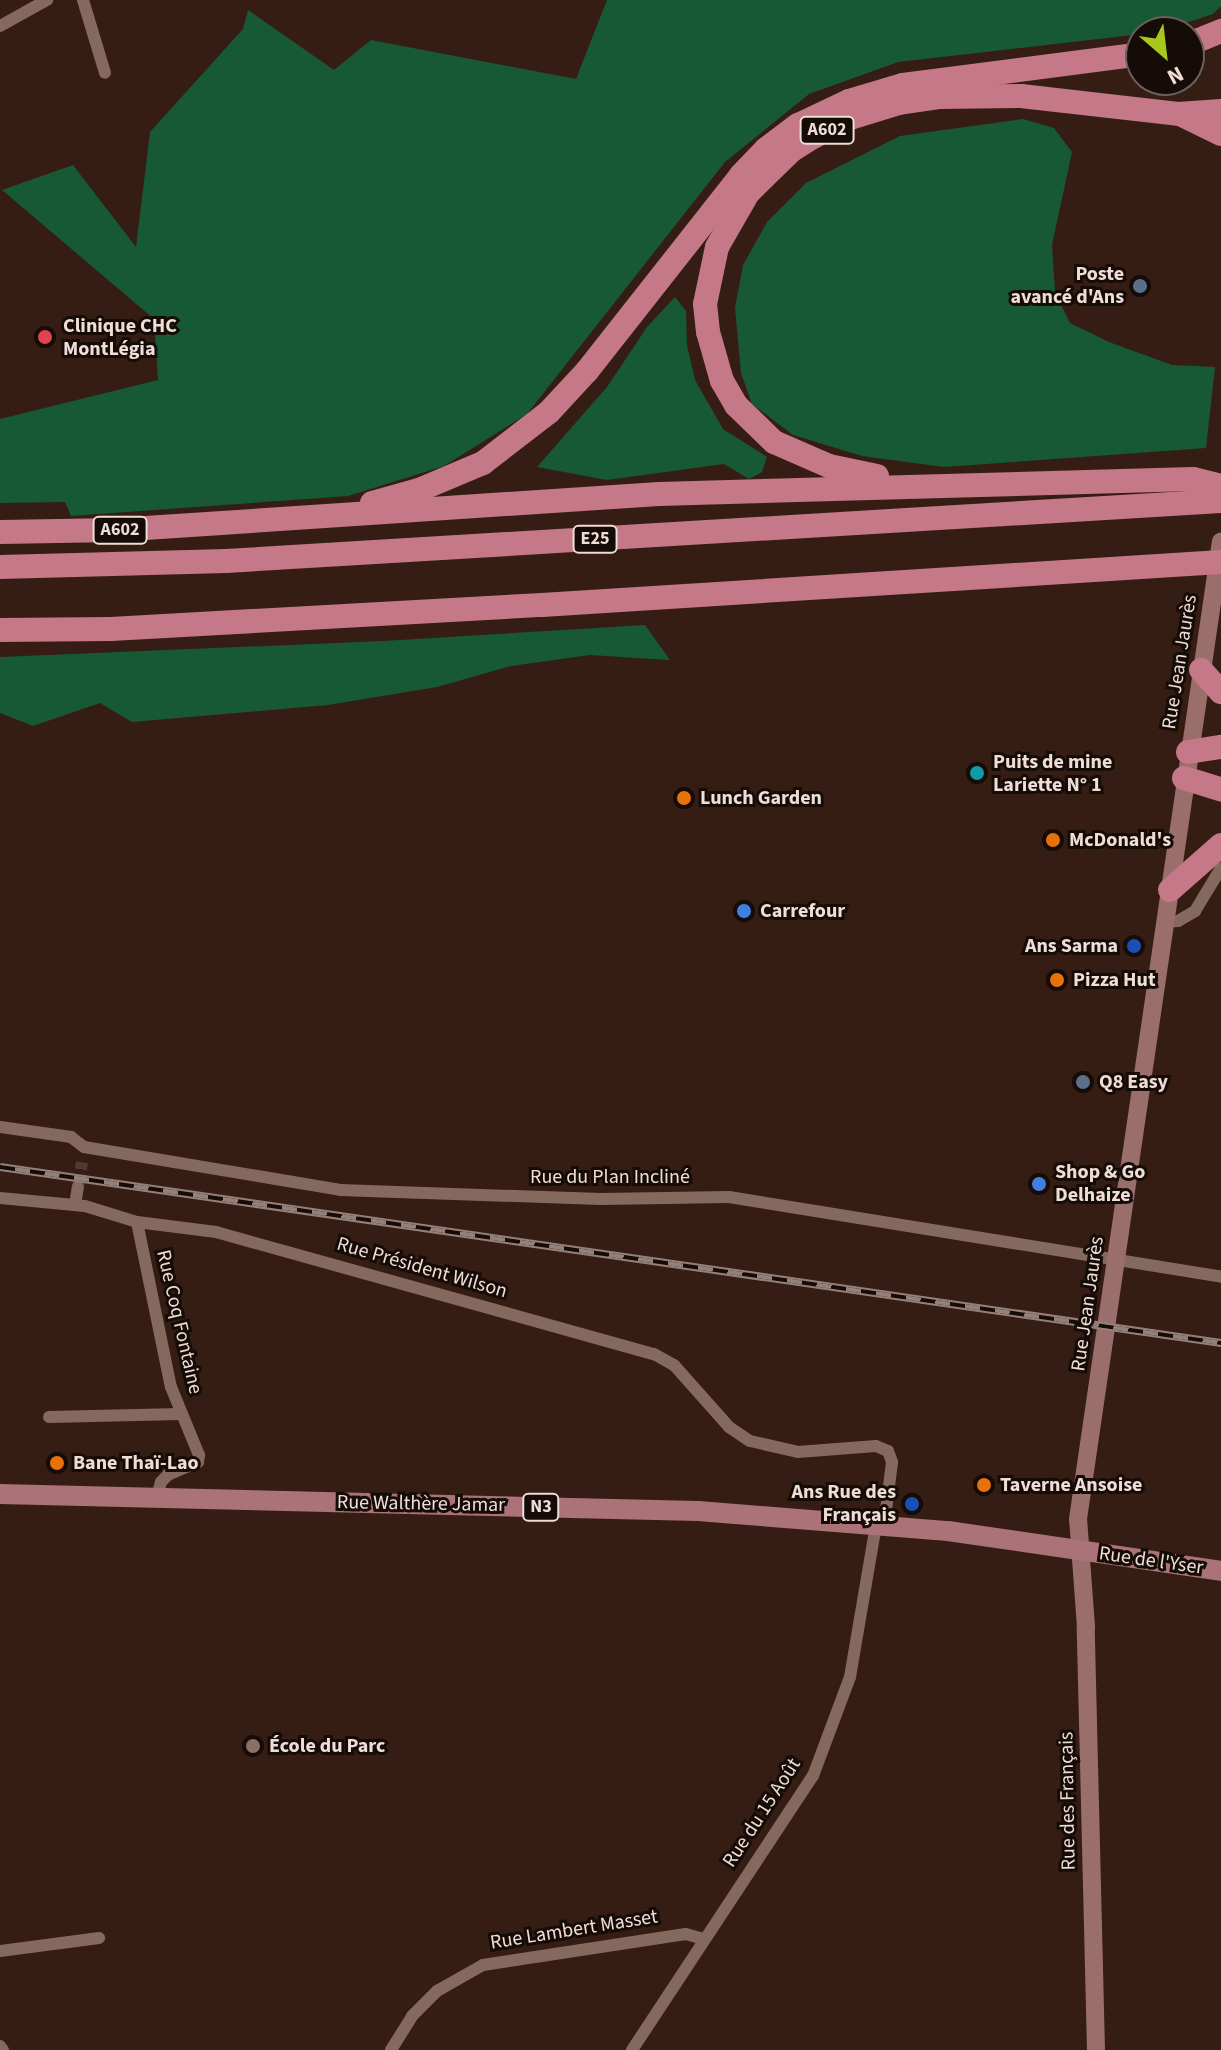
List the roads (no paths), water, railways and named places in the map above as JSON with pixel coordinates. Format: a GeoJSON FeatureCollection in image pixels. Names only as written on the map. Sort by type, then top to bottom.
{"type":"FeatureCollection","features":[{"type":"Feature","properties":{"kind":"highway","name":"A602"},"geometry":{"type":"LineString","coordinates":[[0,532],[115,530],[239,522],[359,506],[419,490],[483,463],[513,443],[587,371],[741,175],[766,149],[822,112],[903,85],[1125,56]]}},
{"type":"Feature","properties":{"kind":"highway","name":"A602"},"geometry":{"type":"LineString","coordinates":[[1221,111],[1178,114],[1021,96],[939,97],[899,103],[850,118],[792,150],[748,193],[717,247],[705,304],[708,332],[722,381],[755,426],[774,442],[829,466],[871,475],[963,483],[1193,479],[1221,486]]}},
{"type":"Feature","properties":{"kind":"highway","name":"A602"},"geometry":{"type":"LineString","coordinates":[[1178,114],[1221,134]]}},
{"type":"Feature","properties":{"kind":"highway"},"geometry":{"type":"LineString","coordinates":[[239,522],[659,494],[963,483]]}},
{"type":"Feature","properties":{"kind":"highway","name":"E25"},"geometry":{"type":"LineString","coordinates":[[0,567],[226,561],[1221,501]]}},
{"type":"Feature","properties":{"kind":"highway"},"geometry":{"type":"LineString","coordinates":[[0,630],[271,620],[1221,562]]}},
{"type":"Feature","properties":{"kind":"highway"},"geometry":{"type":"LineString","coordinates":[[1201,670],[1221,692]]}},
{"type":"Feature","properties":{"kind":"highway"},"geometry":{"type":"LineString","coordinates":[[1188,752],[1221,747]]}},
{"type":"Feature","properties":{"kind":"highway"},"geometry":{"type":"LineString","coordinates":[[1184,778],[1221,789]]}},
{"type":"Feature","properties":{"kind":"highway"},"geometry":{"type":"LineString","coordinates":[[1170,890],[1221,845]]}},
{"type":"Feature","properties":{"kind":"main road","name":"Rue Jean Jaurès"},"geometry":{"type":"LineString","coordinates":[[1080,1551],[1078,1519],[1221,541]]}},
{"type":"Feature","properties":{"kind":"main road","name":"Rue Walthère Jamar"},"geometry":{"type":"LineString","coordinates":[[0,1494],[682,1510],[880,1525],[1080,1551]]}},
{"type":"Feature","properties":{"kind":"main road","name":"Rue de l'Yser"},"geometry":{"type":"LineString","coordinates":[[1080,1551],[1221,1571]]}},
{"type":"Feature","properties":{"kind":"main road","name":"Rue des Français"},"geometry":{"type":"LineString","coordinates":[[1080,1551],[1086,1627],[1096,2050]]}},
{"type":"Feature","properties":{"kind":"street"},"geometry":{"type":"LineString","coordinates":[[0,26],[47,0]]}},
{"type":"Feature","properties":{"kind":"street"},"geometry":{"type":"LineString","coordinates":[[83,0],[105,73]]}},
{"type":"Feature","properties":{"kind":"street"},"geometry":{"type":"LineString","coordinates":[[1165,922],[1178,921],[1195,911],[1221,868]]}},
{"type":"Feature","properties":{"kind":"street","name":"Rue du Plan Incliné"},"geometry":{"type":"LineString","coordinates":[[0,1127],[71,1137],[84,1147],[340,1190],[601,1199],[729,1197],[1116,1268],[1221,1277]]}},
{"type":"Feature","properties":{"kind":"street"},"geometry":{"type":"LineString","coordinates":[[82,1162],[84,1147]]}},
{"type":"Feature","properties":{"kind":"street"},"geometry":{"type":"LineString","coordinates":[[75,1205],[78,1187]]}},
{"type":"Feature","properties":{"kind":"street","name":"Rue Président Wilson"},"geometry":{"type":"LineString","coordinates":[[0,1198],[75,1205],[137,1222],[232,1236],[654,1354],[674,1365],[739,1435],[766,1447],[798,1452],[876,1446],[888,1451],[892,1462],[880,1525]]}},
{"type":"Feature","properties":{"kind":"street","name":"Rue Coq Fontaine"},"geometry":{"type":"LineString","coordinates":[[137,1222],[180,1414],[199,1455],[198,1462],[168,1475],[161,1482],[156,1499]]}},
{"type":"Feature","properties":{"kind":"street"},"geometry":{"type":"LineString","coordinates":[[49,1417],[180,1414]]}},
{"type":"Feature","properties":{"kind":"street","name":"Rue du 15 Août"},"geometry":{"type":"LineString","coordinates":[[632,2050],[813,1776],[850,1677],[880,1525]]}},
{"type":"Feature","properties":{"kind":"street","name":"Rue Lambert Masset"},"geometry":{"type":"LineString","coordinates":[[391,2050],[412,2016],[437,1991],[483,1965],[686,1934],[704,1939]]}},
{"type":"Feature","properties":{"kind":"street"},"geometry":{"type":"LineString","coordinates":[[0,1951],[99,1938]]}},
{"type":"Feature","properties":{"kind":"tunnel"},"geometry":{"type":"LineString","coordinates":[[78,1187],[82,1162]]}},
{"type":"Feature","properties":{"kind":"railway"},"geometry":{"type":"LineString","coordinates":[[0,1167],[1221,1343]]}},
{"type":"Feature","properties":{"kind":"place","name":"Poste avancé d'Ans"},"geometry":{"type":"Point","coordinates":[1140,286]}},
{"type":"Feature","properties":{"kind":"place","name":"Clinique CHC MontLégia"},"geometry":{"type":"Point","coordinates":[45,337]}},
{"type":"Feature","properties":{"kind":"place","name":"Puits de mine Lariette N° 1"},"geometry":{"type":"Point","coordinates":[977,773]}},
{"type":"Feature","properties":{"kind":"place","name":"Lunch Garden"},"geometry":{"type":"Point","coordinates":[684,798]}},
{"type":"Feature","properties":{"kind":"place","name":"McDonald's"},"geometry":{"type":"Point","coordinates":[1053,840]}},
{"type":"Feature","properties":{"kind":"place","name":"Carrefour"},"geometry":{"type":"Point","coordinates":[744,911]}},
{"type":"Feature","properties":{"kind":"place","name":"Ans Sarma"},"geometry":{"type":"Point","coordinates":[1134,946]}},
{"type":"Feature","properties":{"kind":"place","name":"Pizza Hut"},"geometry":{"type":"Point","coordinates":[1057,980]}},
{"type":"Feature","properties":{"kind":"place","name":"Q8 Easy"},"geometry":{"type":"Point","coordinates":[1083,1082]}},
{"type":"Feature","properties":{"kind":"place","name":"Shop & Go Delhaize"},"geometry":{"type":"Point","coordinates":[1039,1184]}},
{"type":"Feature","properties":{"kind":"place","name":"Bane Thaï-Lao"},"geometry":{"type":"Point","coordinates":[57,1463]}},
{"type":"Feature","properties":{"kind":"place","name":"Taverne Ansoise"},"geometry":{"type":"Point","coordinates":[984,1485]}},
{"type":"Feature","properties":{"kind":"place","name":"Ans Rue des Français"},"geometry":{"type":"Point","coordinates":[912,1504]}},
{"type":"Feature","properties":{"kind":"place","name":"École du Parc"},"geometry":{"type":"Point","coordinates":[253,1746]}}]}
